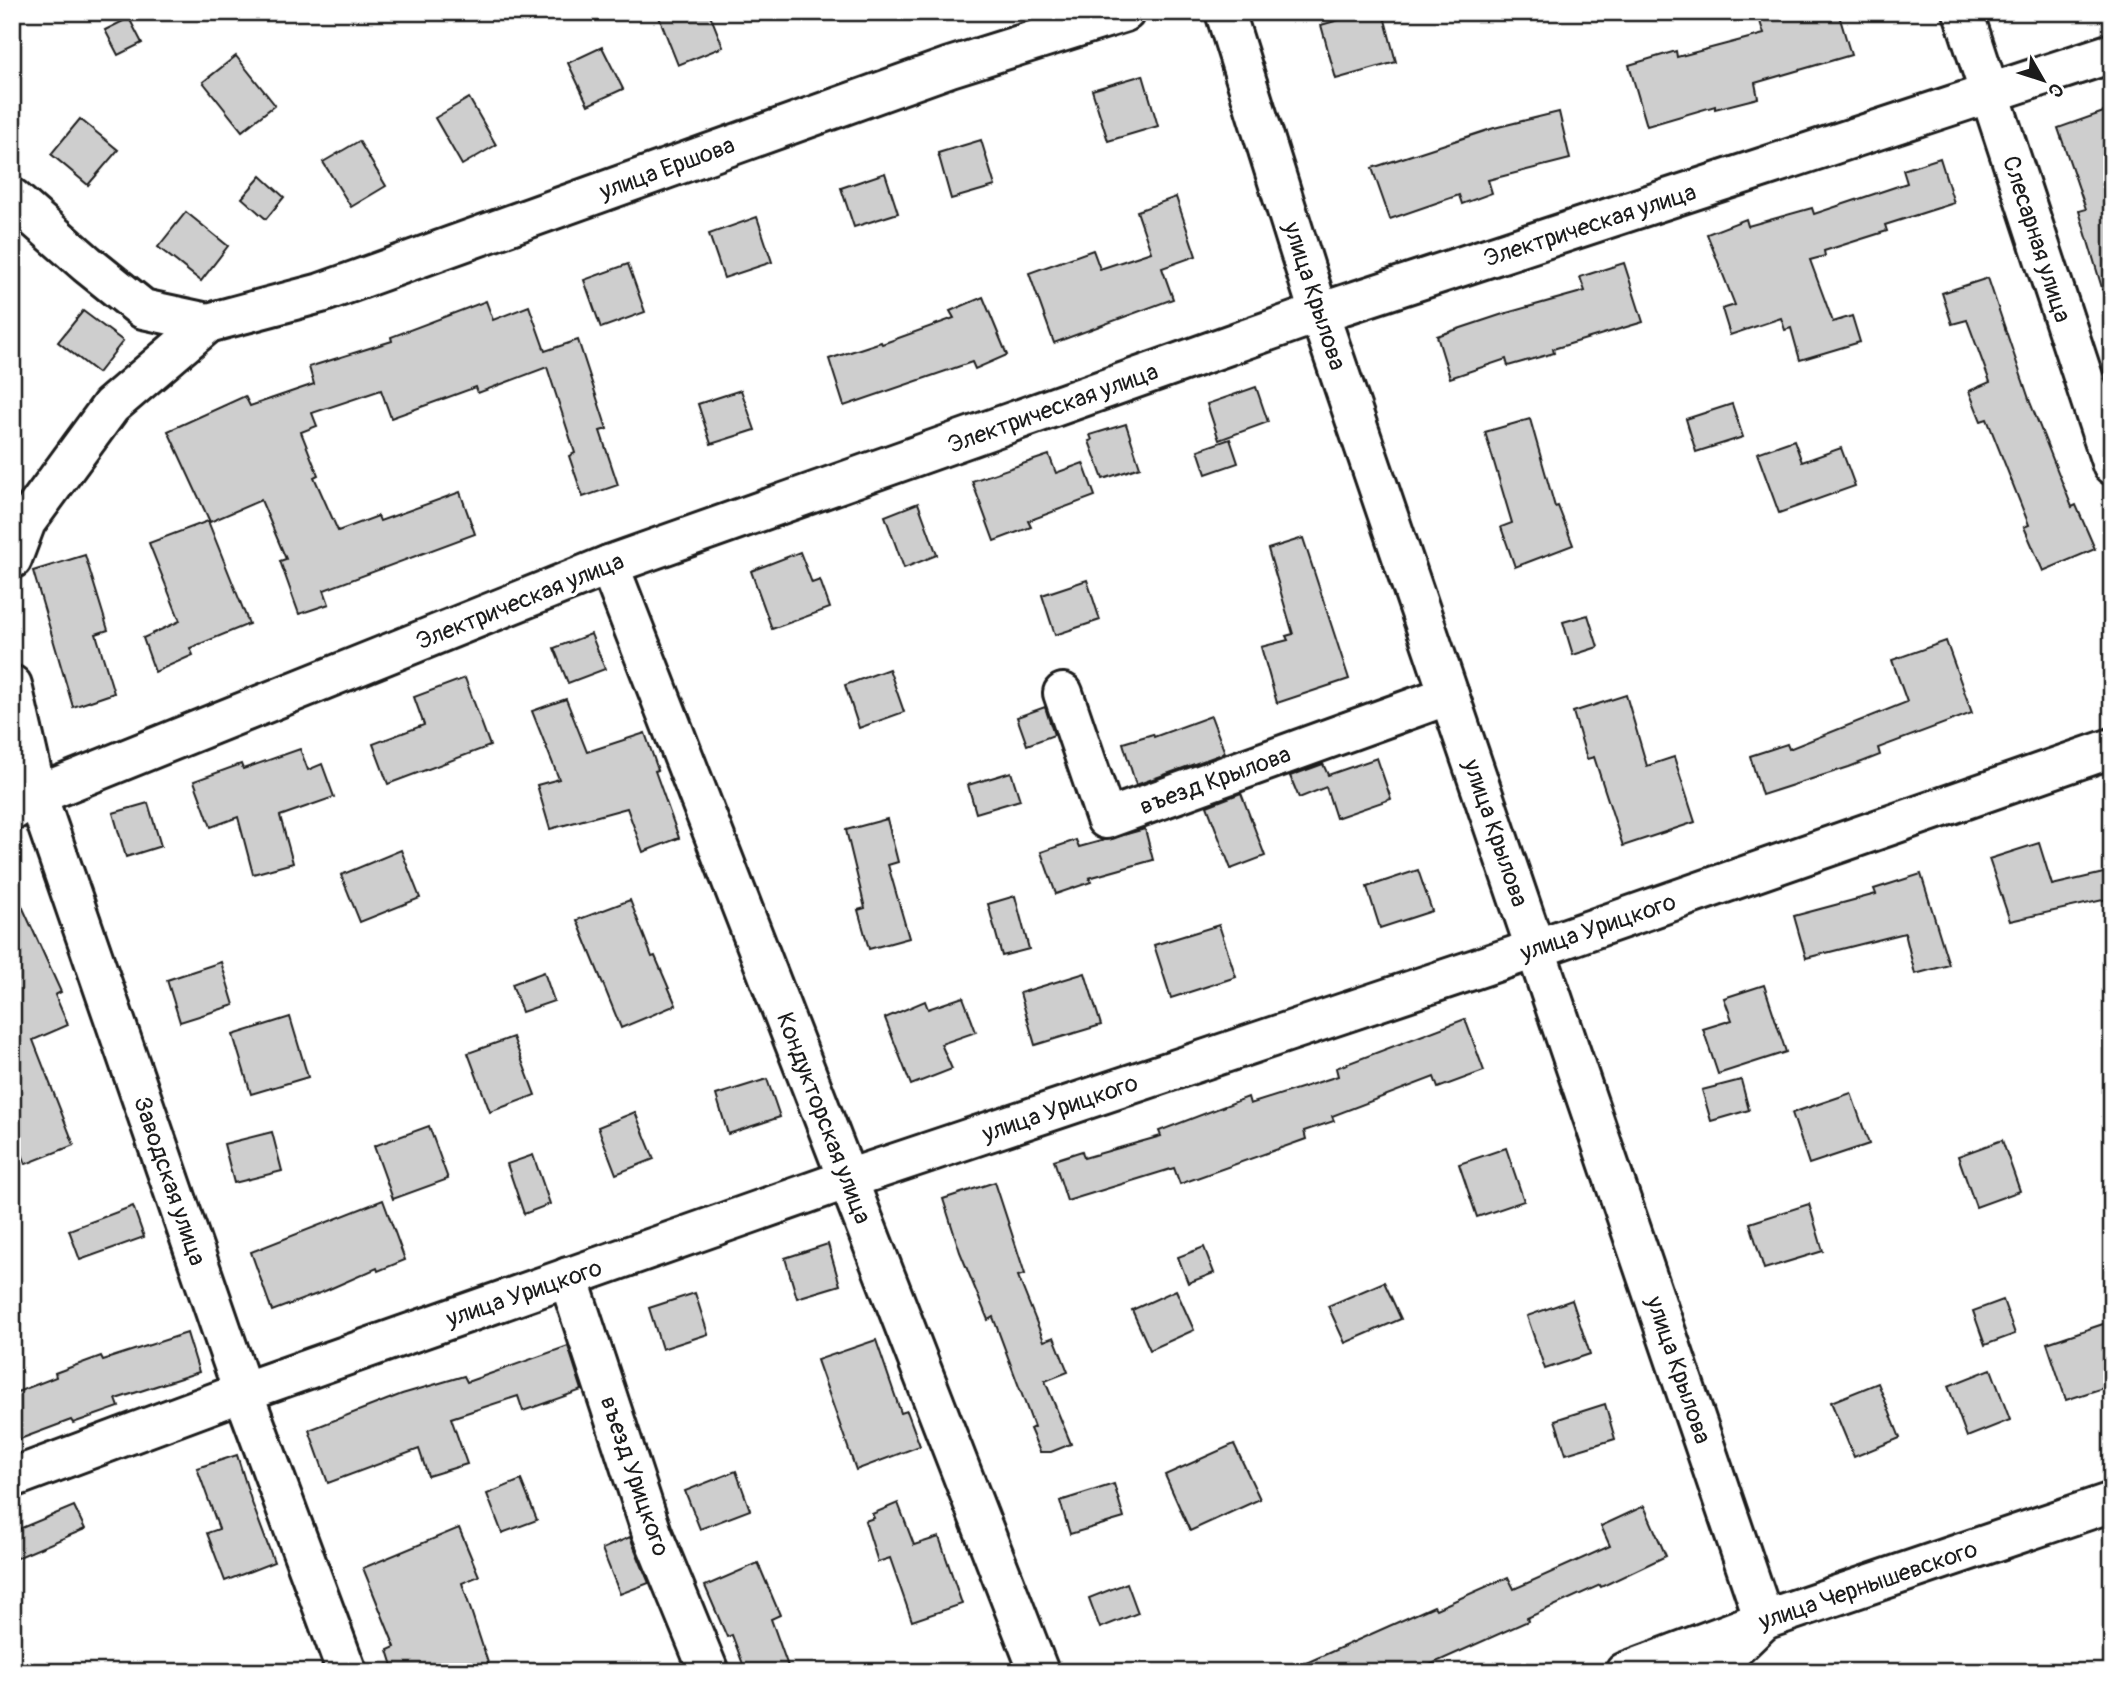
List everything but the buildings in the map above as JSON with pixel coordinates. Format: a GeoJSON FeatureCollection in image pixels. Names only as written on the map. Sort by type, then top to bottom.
{"type":"FeatureCollection","features":[{"type":"Feature","properties":{"kind":"street","name":"улица Ершова"},"geometry":{"type":"LineString","coordinates":[[208,323],[321,293],[950,66],[1125,12]]}},
{"type":"Feature","properties":{"kind":"street","name":"улица Крылова"},"geometry":{"type":"LineString","coordinates":[[1224,12],[1319,313],[1764,1620]]}},
{"type":"Feature","properties":{"kind":"street","name":"Слесарная улица"},"geometry":{"type":"LineString","coordinates":[[1963,12],[2112,465]]}},
{"type":"Feature","properties":{"kind":"street","name":"Электрическая улица"},"geometry":{"type":"LineString","coordinates":[[25,803],[609,565],[1319,313],[2112,52]]}},
{"type":"Feature","properties":{"kind":"street"},"geometry":{"type":"LineString","coordinates":[[12,198],[86,264],[143,309],[208,323]]}},
{"type":"Feature","properties":{"kind":"street"},"geometry":{"type":"LineString","coordinates":[[12,559],[26,522],[111,406],[208,323]]}},
{"type":"Feature","properties":{"kind":"street","name":"Кондукторская улица"},"geometry":{"type":"LineString","coordinates":[[609,565],[1039,1672]]}},
{"type":"Feature","properties":{"kind":"street","name":"Заводская улица"},"geometry":{"type":"LineString","coordinates":[[12,685],[25,803],[347,1672]]}},
{"type":"Feature","properties":{"kind":"street","name":"въезд Крылова"},"geometry":{"type":"LineString","coordinates":[[1063,693],[1106,819],[1449,695]]}},
{"type":"Feature","properties":{"kind":"street","name":"улица Урицкого"},"geometry":{"type":"LineString","coordinates":[[12,1478],[243,1392],[848,1179],[1535,949],[2112,748]]}},
{"type":"Feature","properties":{"kind":"street","name":"въезд Урицкого"},"geometry":{"type":"LineString","coordinates":[[568,1277],[652,1533],[709,1672]]}},
{"type":"Feature","properties":{"kind":"street","name":"улица Чернышевского"},"geometry":{"type":"LineString","coordinates":[[1625,1672],[1764,1620],[2112,1502]]}},
{"type":"Feature","properties":{"kind":"street"},"geometry":{"type":"LineString","coordinates":[[1710,1672],[1764,1620]]}}]}
